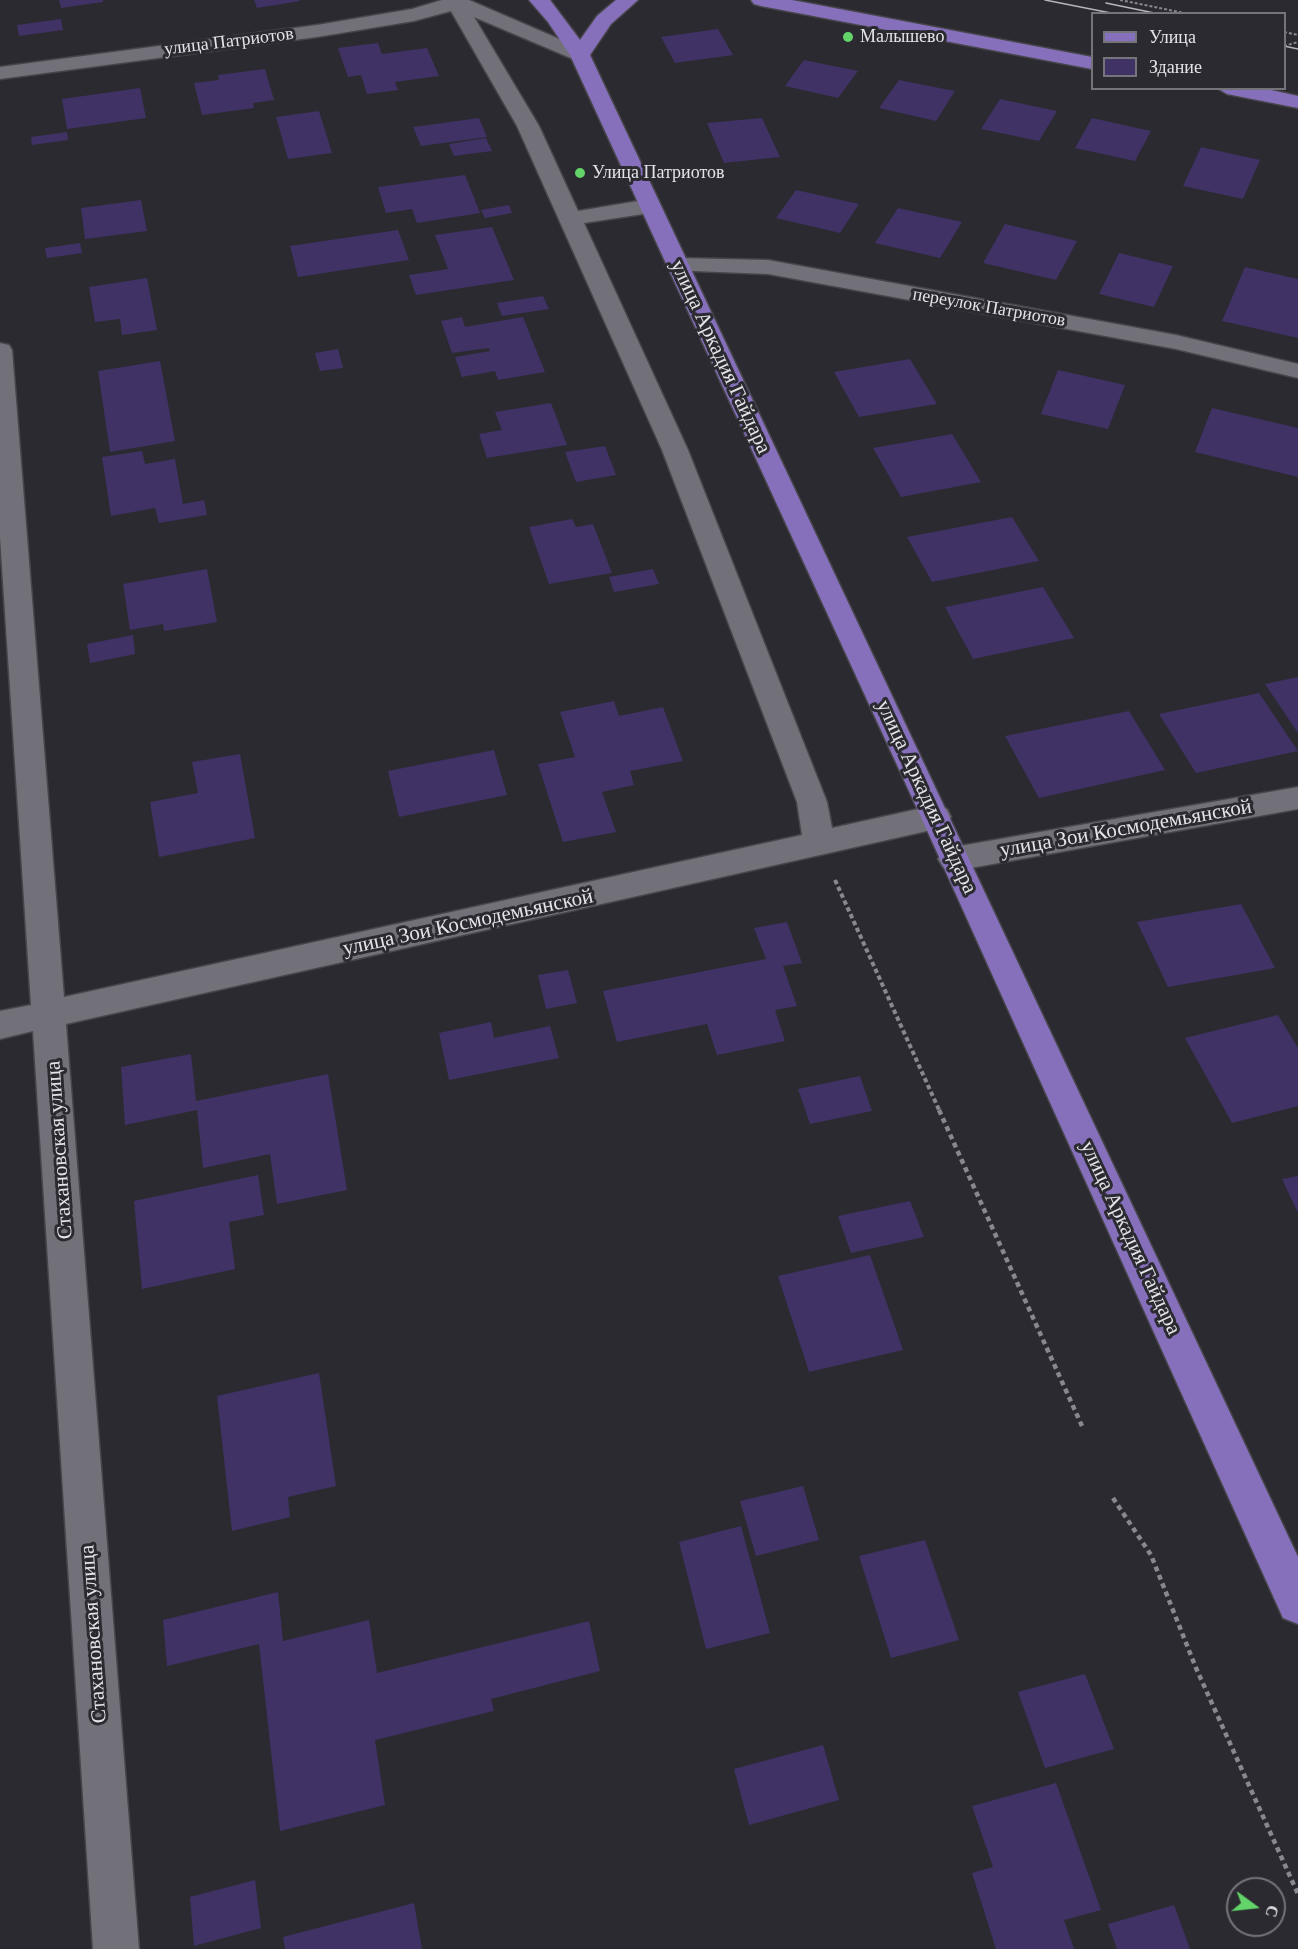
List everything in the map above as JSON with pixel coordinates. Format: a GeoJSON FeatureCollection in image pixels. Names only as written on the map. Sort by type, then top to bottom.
{"type":"FeatureCollection","features":[{"type":"Feature","properties":{"kind":"main road","name":"улица Аркадия Гайдара"},"geometry":{"type":"LineString","coordinates":[[539,0],[556,18],[580,55],[936,817],[1298,1603]]}},
{"type":"Feature","properties":{"kind":"main road"},"geometry":{"type":"LineString","coordinates":[[580,55],[604,20],[628,0]]}},
{"type":"Feature","properties":{"kind":"main road"},"geometry":{"type":"LineString","coordinates":[[761,0],[1091,63]]}},
{"type":"Feature","properties":{"kind":"main road"},"geometry":{"type":"LineString","coordinates":[[1237,90],[1298,102]]}},
{"type":"Feature","properties":{"kind":"street"},"geometry":{"type":"LineString","coordinates":[[454,2],[580,55]]}},
{"type":"Feature","properties":{"kind":"street"},"geometry":{"type":"LineString","coordinates":[[454,2],[528,126],[568,219],[675,450],[812,802],[819,844]]}},
{"type":"Feature","properties":{"kind":"street","name":"улица Патриотов"},"geometry":{"type":"LineString","coordinates":[[0,73],[317,31],[414,15],[454,2]]}},
{"type":"Feature","properties":{"kind":"street"},"geometry":{"type":"LineString","coordinates":[[568,219],[650,206]]}},
{"type":"Feature","properties":{"kind":"street","name":"переулок Патриотов"},"geometry":{"type":"LineString","coordinates":[[677,265],[768,267],[1176,342],[1298,371]]}},
{"type":"Feature","properties":{"kind":"street","name":"Стахановская улица"},"geometry":{"type":"LineString","coordinates":[[0,350],[116,1949]]}},
{"type":"Feature","properties":{"kind":"street","name":"улица Зои Космодемьянской"},"geometry":{"type":"LineString","coordinates":[[954,859],[1298,798]]}},
{"type":"Feature","properties":{"kind":"street","name":"улица Зои Космодемьянской"},"geometry":{"type":"LineString","coordinates":[[0,1025],[936,817]]}},
{"type":"Feature","properties":{"kind":"path"},"geometry":{"type":"LineString","coordinates":[[1120,0],[1179,12]]}},
{"type":"Feature","properties":{"kind":"path"},"geometry":{"type":"LineString","coordinates":[[819,844],[1082,1426]]}},
{"type":"Feature","properties":{"kind":"path"},"geometry":{"type":"LineString","coordinates":[[1113,1498],[1151,1555],[1196,1668],[1298,1894]]}},
{"type":"Feature","properties":{"kind":"building"},"geometry":{"type":"Polygon","coordinates":[[[59,0],[103,0],[103,2],[61,8],[59,0]]]}},
{"type":"Feature","properties":{"kind":"building"},"geometry":{"type":"Polygon","coordinates":[[[254,0],[299,0],[300,1],[257,8],[254,0]]]}},
{"type":"Feature","properties":{"kind":"building"},"geometry":{"type":"Polygon","coordinates":[[[61,19],[63,30],[19,36],[17,25],[61,19]]]}},
{"type":"Feature","properties":{"kind":"building"},"geometry":{"type":"Polygon","coordinates":[[[718,29],[733,55],[675,63],[661,37],[718,29]]]}},
{"type":"Feature","properties":{"kind":"building"},"geometry":{"type":"Polygon","coordinates":[[[378,43],[382,54],[427,48],[439,76],[395,82],[398,90],[367,94],[361,75],[348,77],[338,48],[378,43]]]}},
{"type":"Feature","properties":{"kind":"building"},"geometry":{"type":"Polygon","coordinates":[[[804,60],[858,71],[838,98],[785,86],[804,60]]]}},
{"type":"Feature","properties":{"kind":"building"},"geometry":{"type":"Polygon","coordinates":[[[265,69],[274,100],[253,103],[254,108],[202,115],[194,83],[219,80],[218,75],[265,69]]]}},
{"type":"Feature","properties":{"kind":"building"},"geometry":{"type":"Polygon","coordinates":[[[899,80],[955,91],[936,121],[879,108],[899,80]]]}},
{"type":"Feature","properties":{"kind":"building"},"geometry":{"type":"Polygon","coordinates":[[[140,88],[146,118],[67,129],[62,99],[140,88]]]}},
{"type":"Feature","properties":{"kind":"building"},"geometry":{"type":"Polygon","coordinates":[[[1000,99],[1057,111],[1039,141],[981,129],[1000,99]]]}},
{"type":"Feature","properties":{"kind":"building"},"geometry":{"type":"Polygon","coordinates":[[[319,111],[332,153],[288,159],[276,117],[319,111]]]}},
{"type":"Feature","properties":{"kind":"building"},"geometry":{"type":"Polygon","coordinates":[[[479,118],[487,137],[421,146],[413,127],[479,118]]]}},
{"type":"Feature","properties":{"kind":"building"},"geometry":{"type":"Polygon","coordinates":[[[762,118],[780,157],[724,163],[707,123],[762,118]]]}},
{"type":"Feature","properties":{"kind":"building"},"geometry":{"type":"Polygon","coordinates":[[[1092,118],[1151,131],[1135,161],[1075,148],[1092,118]]]}},
{"type":"Feature","properties":{"kind":"building"},"geometry":{"type":"Polygon","coordinates":[[[67,132],[68,140],[32,145],[31,137],[67,132]]]}},
{"type":"Feature","properties":{"kind":"building"},"geometry":{"type":"Polygon","coordinates":[[[486,138],[492,151],[454,156],[449,144],[486,138]]]}},
{"type":"Feature","properties":{"kind":"building"},"geometry":{"type":"Polygon","coordinates":[[[1201,147],[1260,160],[1243,199],[1183,186],[1201,147]]]}},
{"type":"Feature","properties":{"kind":"building"},"geometry":{"type":"Polygon","coordinates":[[[465,175],[480,213],[417,223],[412,209],[386,213],[378,187],[465,175]]]}},
{"type":"Feature","properties":{"kind":"building"},"geometry":{"type":"Polygon","coordinates":[[[796,190],[859,204],[840,233],[776,218],[796,190]]]}},
{"type":"Feature","properties":{"kind":"building"},"geometry":{"type":"Polygon","coordinates":[[[141,200],[147,231],[85,239],[81,208],[141,200]]]}},
{"type":"Feature","properties":{"kind":"building"},"geometry":{"type":"Polygon","coordinates":[[[509,205],[512,213],[485,218],[481,210],[509,205]]]}},
{"type":"Feature","properties":{"kind":"building"},"geometry":{"type":"Polygon","coordinates":[[[898,208],[962,222],[940,258],[875,243],[898,208]]]}},
{"type":"Feature","properties":{"kind":"building"},"geometry":{"type":"Polygon","coordinates":[[[1005,224],[1077,241],[1056,280],[983,263],[1005,224]]]}},
{"type":"Feature","properties":{"kind":"building"},"geometry":{"type":"Polygon","coordinates":[[[492,227],[514,280],[416,295],[409,275],[448,269],[435,235],[492,227]]]}},
{"type":"Feature","properties":{"kind":"building"},"geometry":{"type":"Polygon","coordinates":[[[398,230],[409,260],[298,277],[290,246],[398,230]]]}},
{"type":"Feature","properties":{"kind":"building"},"geometry":{"type":"Polygon","coordinates":[[[80,243],[82,253],[47,258],[45,248],[80,243]]]}},
{"type":"Feature","properties":{"kind":"building"},"geometry":{"type":"Polygon","coordinates":[[[1119,253],[1173,266],[1154,307],[1099,294],[1119,253]]]}},
{"type":"Feature","properties":{"kind":"building"},"geometry":{"type":"Polygon","coordinates":[[[1245,267],[1298,279],[1298,338],[1222,321],[1245,267]]]}},
{"type":"Feature","properties":{"kind":"building"},"geometry":{"type":"Polygon","coordinates":[[[147,278],[157,330],[122,335],[120,319],[95,322],[89,287],[147,278]]]}},
{"type":"Feature","properties":{"kind":"building"},"geometry":{"type":"Polygon","coordinates":[[[543,296],[549,309],[502,316],[497,303],[543,296]]]}},
{"type":"Feature","properties":{"kind":"building"},"geometry":{"type":"Polygon","coordinates":[[[462,317],[465,327],[523,317],[545,372],[498,380],[495,371],[462,377],[455,357],[490,351],[489,348],[452,353],[441,321],[462,317]]]}},
{"type":"Feature","properties":{"kind":"building"},"geometry":{"type":"Polygon","coordinates":[[[338,349],[343,368],[320,371],[315,353],[338,349]]]}},
{"type":"Feature","properties":{"kind":"building"},"geometry":{"type":"Polygon","coordinates":[[[910,359],[937,404],[859,417],[834,372],[910,359]]]}},
{"type":"Feature","properties":{"kind":"building"},"geometry":{"type":"Polygon","coordinates":[[[160,361],[175,441],[110,452],[98,371],[160,361]]]}},
{"type":"Feature","properties":{"kind":"building"},"geometry":{"type":"Polygon","coordinates":[[[1058,370],[1125,385],[1108,429],[1041,414],[1058,370]]]}},
{"type":"Feature","properties":{"kind":"building"},"geometry":{"type":"Polygon","coordinates":[[[551,403],[567,445],[487,458],[479,434],[502,430],[495,412],[551,403]]]}},
{"type":"Feature","properties":{"kind":"building"},"geometry":{"type":"Polygon","coordinates":[[[1212,408],[1298,428],[1298,477],[1195,452],[1212,408]]]}},
{"type":"Feature","properties":{"kind":"building"},"geometry":{"type":"Polygon","coordinates":[[[952,434],[981,482],[901,497],[873,448],[952,434]]]}},
{"type":"Feature","properties":{"kind":"building"},"geometry":{"type":"Polygon","coordinates":[[[605,446],[616,475],[576,482],[565,452],[605,446]]]}},
{"type":"Feature","properties":{"kind":"building"},"geometry":{"type":"Polygon","coordinates":[[[142,451],[145,464],[175,459],[183,504],[204,500],[207,515],[159,523],[155,508],[111,516],[102,457],[142,451]]]}},
{"type":"Feature","properties":{"kind":"building"},"geometry":{"type":"Polygon","coordinates":[[[1012,517],[1039,561],[932,582],[907,537],[1012,517]]]}},
{"type":"Feature","properties":{"kind":"building"},"geometry":{"type":"Polygon","coordinates":[[[572,519],[576,527],[593,524],[612,573],[549,584],[529,527],[572,519]]]}},
{"type":"Feature","properties":{"kind":"building"},"geometry":{"type":"Polygon","coordinates":[[[207,569],[217,622],[164,631],[163,624],[130,630],[123,584],[207,569]]]}},
{"type":"Feature","properties":{"kind":"building"},"geometry":{"type":"Polygon","coordinates":[[[653,569],[659,584],[614,592],[609,577],[653,569]]]}},
{"type":"Feature","properties":{"kind":"building"},"geometry":{"type":"Polygon","coordinates":[[[1043,587],[1074,638],[973,659],[945,607],[1043,587]]]}},
{"type":"Feature","properties":{"kind":"building"},"geometry":{"type":"Polygon","coordinates":[[[133,635],[135,654],[90,663],[87,644],[133,635]]]}},
{"type":"Feature","properties":{"kind":"building"},"geometry":{"type":"Polygon","coordinates":[[[1298,677],[1298,733],[1265,684],[1298,677]]]}},
{"type":"Feature","properties":{"kind":"building"},"geometry":{"type":"Polygon","coordinates":[[[1259,693],[1298,751],[1196,773],[1159,714],[1259,693]]]}},
{"type":"Feature","properties":{"kind":"building"},"geometry":{"type":"Polygon","coordinates":[[[614,701],[619,716],[663,707],[683,761],[630,771],[634,785],[602,792],[616,832],[563,842],[538,764],[575,757],[560,712],[614,701]]]}},
{"type":"Feature","properties":{"kind":"building"},"geometry":{"type":"Polygon","coordinates":[[[1129,711],[1165,770],[1039,798],[1005,736],[1129,711]]]}},
{"type":"Feature","properties":{"kind":"building"},"geometry":{"type":"Polygon","coordinates":[[[494,750],[507,795],[399,817],[388,771],[494,750]]]}},
{"type":"Feature","properties":{"kind":"building"},"geometry":{"type":"Polygon","coordinates":[[[240,754],[255,838],[159,857],[150,802],[198,793],[192,762],[240,754]]]}},
{"type":"Feature","properties":{"kind":"building"},"geometry":{"type":"Polygon","coordinates":[[[1241,904],[1275,968],[1168,987],[1137,922],[1241,904]]]}},
{"type":"Feature","properties":{"kind":"building"},"geometry":{"type":"Polygon","coordinates":[[[787,922],[802,963],[783,966],[797,1006],[775,1010],[785,1041],[717,1055],[707,1024],[617,1042],[603,991],[766,959],[754,928],[787,922]]]}},
{"type":"Feature","properties":{"kind":"building"},"geometry":{"type":"Polygon","coordinates":[[[568,970],[577,1003],[546,1009],[538,975],[568,970]]]}},
{"type":"Feature","properties":{"kind":"building"},"geometry":{"type":"Polygon","coordinates":[[[1278,1015],[1298,1048],[1298,1106],[1232,1123],[1185,1038],[1278,1015]]]}},
{"type":"Feature","properties":{"kind":"building"},"geometry":{"type":"Polygon","coordinates":[[[491,1022],[494,1038],[550,1026],[559,1058],[449,1080],[439,1033],[491,1022]]]}},
{"type":"Feature","properties":{"kind":"building"},"geometry":{"type":"Polygon","coordinates":[[[191,1054],[196,1101],[328,1074],[347,1190],[277,1204],[270,1154],[203,1168],[197,1110],[125,1125],[121,1067],[191,1054]]]}},
{"type":"Feature","properties":{"kind":"building"},"geometry":{"type":"Polygon","coordinates":[[[860,1076],[872,1111],[810,1124],[798,1089],[860,1076]]]}},
{"type":"Feature","properties":{"kind":"building"},"geometry":{"type":"Polygon","coordinates":[[[258,1175],[264,1215],[229,1222],[235,1269],[142,1289],[134,1201],[258,1175]]]}},
{"type":"Feature","properties":{"kind":"building"},"geometry":{"type":"Polygon","coordinates":[[[1298,1176],[1298,1213],[1282,1179],[1298,1176]]]}},
{"type":"Feature","properties":{"kind":"building"},"geometry":{"type":"Polygon","coordinates":[[[910,1201],[924,1237],[851,1253],[838,1216],[910,1201]]]}},
{"type":"Feature","properties":{"kind":"building"},"geometry":{"type":"Polygon","coordinates":[[[870,1255],[903,1350],[809,1372],[778,1276],[870,1255]]]}},
{"type":"Feature","properties":{"kind":"building"},"geometry":{"type":"Polygon","coordinates":[[[319,1373],[336,1486],[288,1497],[290,1517],[232,1531],[217,1396],[319,1373]]]}},
{"type":"Feature","properties":{"kind":"building"},"geometry":{"type":"Polygon","coordinates":[[[803,1486],[819,1540],[756,1556],[740,1501],[803,1486]]]}},
{"type":"Feature","properties":{"kind":"building"},"geometry":{"type":"Polygon","coordinates":[[[741,1526],[770,1633],[706,1649],[679,1542],[741,1526]]]}},
{"type":"Feature","properties":{"kind":"building"},"geometry":{"type":"Polygon","coordinates":[[[925,1540],[959,1640],[891,1658],[859,1556],[925,1540]]]}},
{"type":"Feature","properties":{"kind":"building"},"geometry":{"type":"Polygon","coordinates":[[[278,1592],[283,1641],[369,1620],[377,1673],[589,1621],[600,1671],[491,1699],[494,1711],[375,1740],[385,1805],[280,1831],[259,1644],[167,1666],[163,1620],[278,1592]]]}},
{"type":"Feature","properties":{"kind":"building"},"geometry":{"type":"Polygon","coordinates":[[[1085,1674],[1114,1749],[1045,1768],[1018,1692],[1085,1674]]]}},
{"type":"Feature","properties":{"kind":"building"},"geometry":{"type":"Polygon","coordinates":[[[823,1745],[839,1800],[749,1825],[734,1769],[823,1745]]]}},
{"type":"Feature","properties":{"kind":"building"},"geometry":{"type":"Polygon","coordinates":[[[1056,1783],[1101,1910],[1064,1920],[1074,1949],[996,1949],[972,1873],[993,1867],[972,1806],[1056,1783]]]}},
{"type":"Feature","properties":{"kind":"building"},"geometry":{"type":"Polygon","coordinates":[[[255,1880],[261,1928],[194,1946],[190,1897],[255,1880]]]}},
{"type":"Feature","properties":{"kind":"building"},"geometry":{"type":"Polygon","coordinates":[[[414,1903],[422,1949],[285,1949],[283,1937],[414,1903]]]}},
{"type":"Feature","properties":{"kind":"building"},"geometry":{"type":"Polygon","coordinates":[[[1174,1905],[1190,1949],[1117,1949],[1108,1924],[1174,1905]]]}},
{"type":"Feature","properties":{"kind":"tram line"},"geometry":{"type":"LineString","coordinates":[[1045,0],[1106,12]]}},
{"type":"Feature","properties":{"kind":"tram line"},"geometry":{"type":"LineString","coordinates":[[1106,3],[1149,12]]}},
{"type":"Feature","properties":{"kind":"tram line"},"geometry":{"type":"LineString","coordinates":[[1286,46],[1298,49]]}},
{"type":"Feature","properties":{"kind":"place","name":"Малышево"},"geometry":{"type":"Point","coordinates":[848,37]}},
{"type":"Feature","properties":{"kind":"place","name":"Улица Патриотов"},"geometry":{"type":"Point","coordinates":[580,173]}}]}
